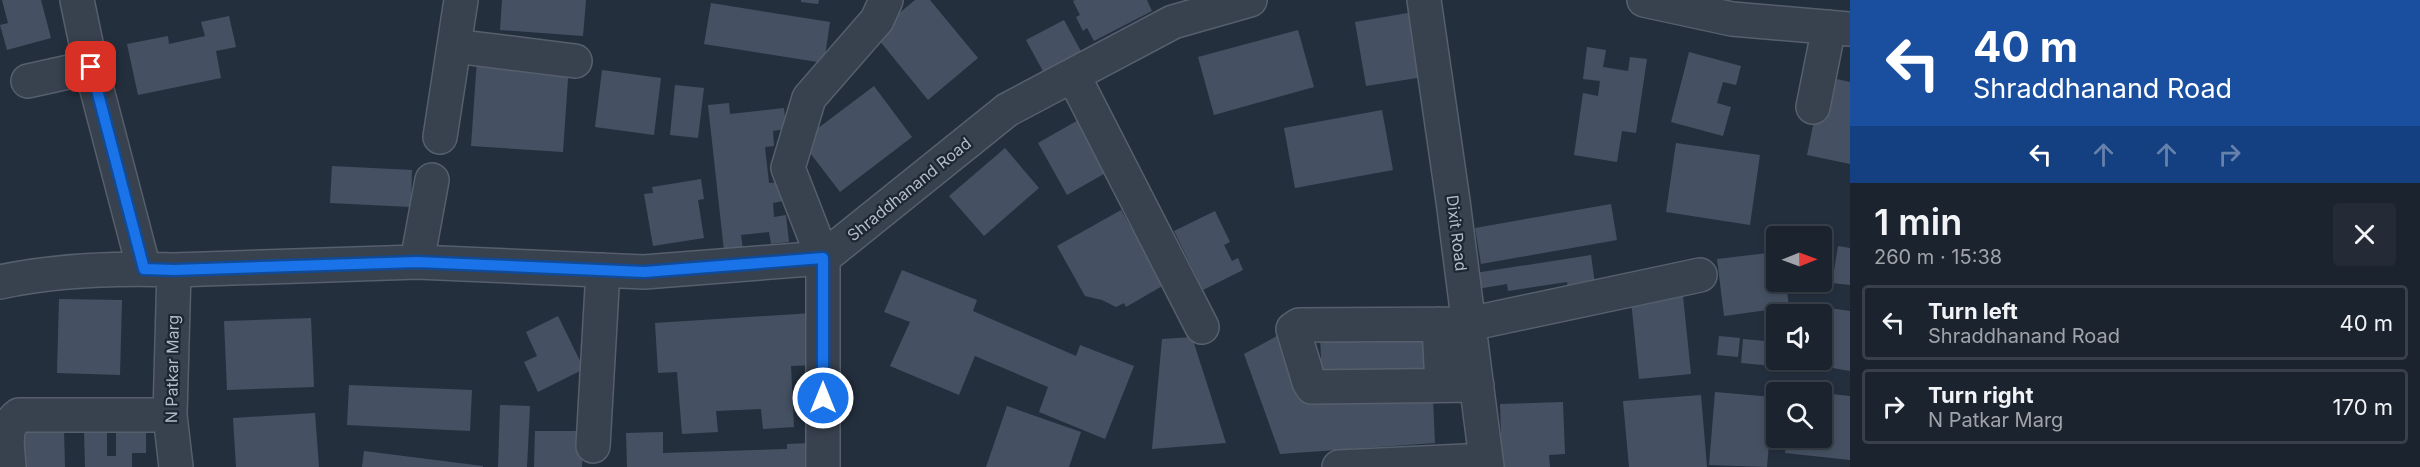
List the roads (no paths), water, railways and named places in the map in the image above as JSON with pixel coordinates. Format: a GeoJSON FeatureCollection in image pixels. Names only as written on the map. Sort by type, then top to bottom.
{"type":"FeatureCollection","features":[{"type":"Feature","properties":{"kind":"street","name":"N Patkar Marg"},"geometry":{"type":"LineString","coordinates":[[77,0],[91,67],[159,270],[176,467]]}},
{"type":"Feature","properties":{"kind":"street"},"geometry":{"type":"LineString","coordinates":[[440,137],[461,0]]}},
{"type":"Feature","properties":{"kind":"street"},"geometry":{"type":"LineString","coordinates":[[824,467],[823,258],[788,168],[809,98],[877,20],[886,0]]}},
{"type":"Feature","properties":{"kind":"street","name":"Shraddhanand Road"},"geometry":{"type":"LineString","coordinates":[[823,258],[1007,110],[1073,75],[1169,11],[1250,0]]}},
{"type":"Feature","properties":{"kind":"street","name":"Dixit Road"},"geometry":{"type":"LineString","coordinates":[[1424,0],[1454,324],[1477,385],[1487,463]]}},
{"type":"Feature","properties":{"kind":"street"},"geometry":{"type":"LineString","coordinates":[[1644,0],[1734,10],[1839,28],[1813,107]]}},
{"type":"Feature","properties":{"kind":"street"},"geometry":{"type":"LineString","coordinates":[[454,45],[575,61]]}},
{"type":"Feature","properties":{"kind":"street"},"geometry":{"type":"LineString","coordinates":[[28,81],[91,67]]}},
{"type":"Feature","properties":{"kind":"street"},"geometry":{"type":"LineString","coordinates":[[1073,75],[1202,327]]}},
{"type":"Feature","properties":{"kind":"street"},"geometry":{"type":"LineString","coordinates":[[417,262],[432,180]]}},
{"type":"Feature","properties":{"kind":"street"},"geometry":{"type":"LineString","coordinates":[[0,282],[75,273],[417,262],[644,272],[823,258]]}},
{"type":"Feature","properties":{"kind":"street"},"geometry":{"type":"LineString","coordinates":[[593,446],[603,270]]}},
{"type":"Feature","properties":{"kind":"street"},"geometry":{"type":"LineString","coordinates":[[1477,385],[1312,387],[1293,332],[1299,325],[1454,324],[1700,275]]}},
{"type":"Feature","properties":{"kind":"street"},"geometry":{"type":"LineString","coordinates":[[1442,385],[1454,324]]}},
{"type":"Feature","properties":{"kind":"street"},"geometry":{"type":"LineString","coordinates":[[9,467],[8,428],[11,421],[19,415],[170,415]]}},
{"type":"Feature","properties":{"kind":"street"},"geometry":{"type":"LineString","coordinates":[[1339,467],[1487,463]]}}]}
